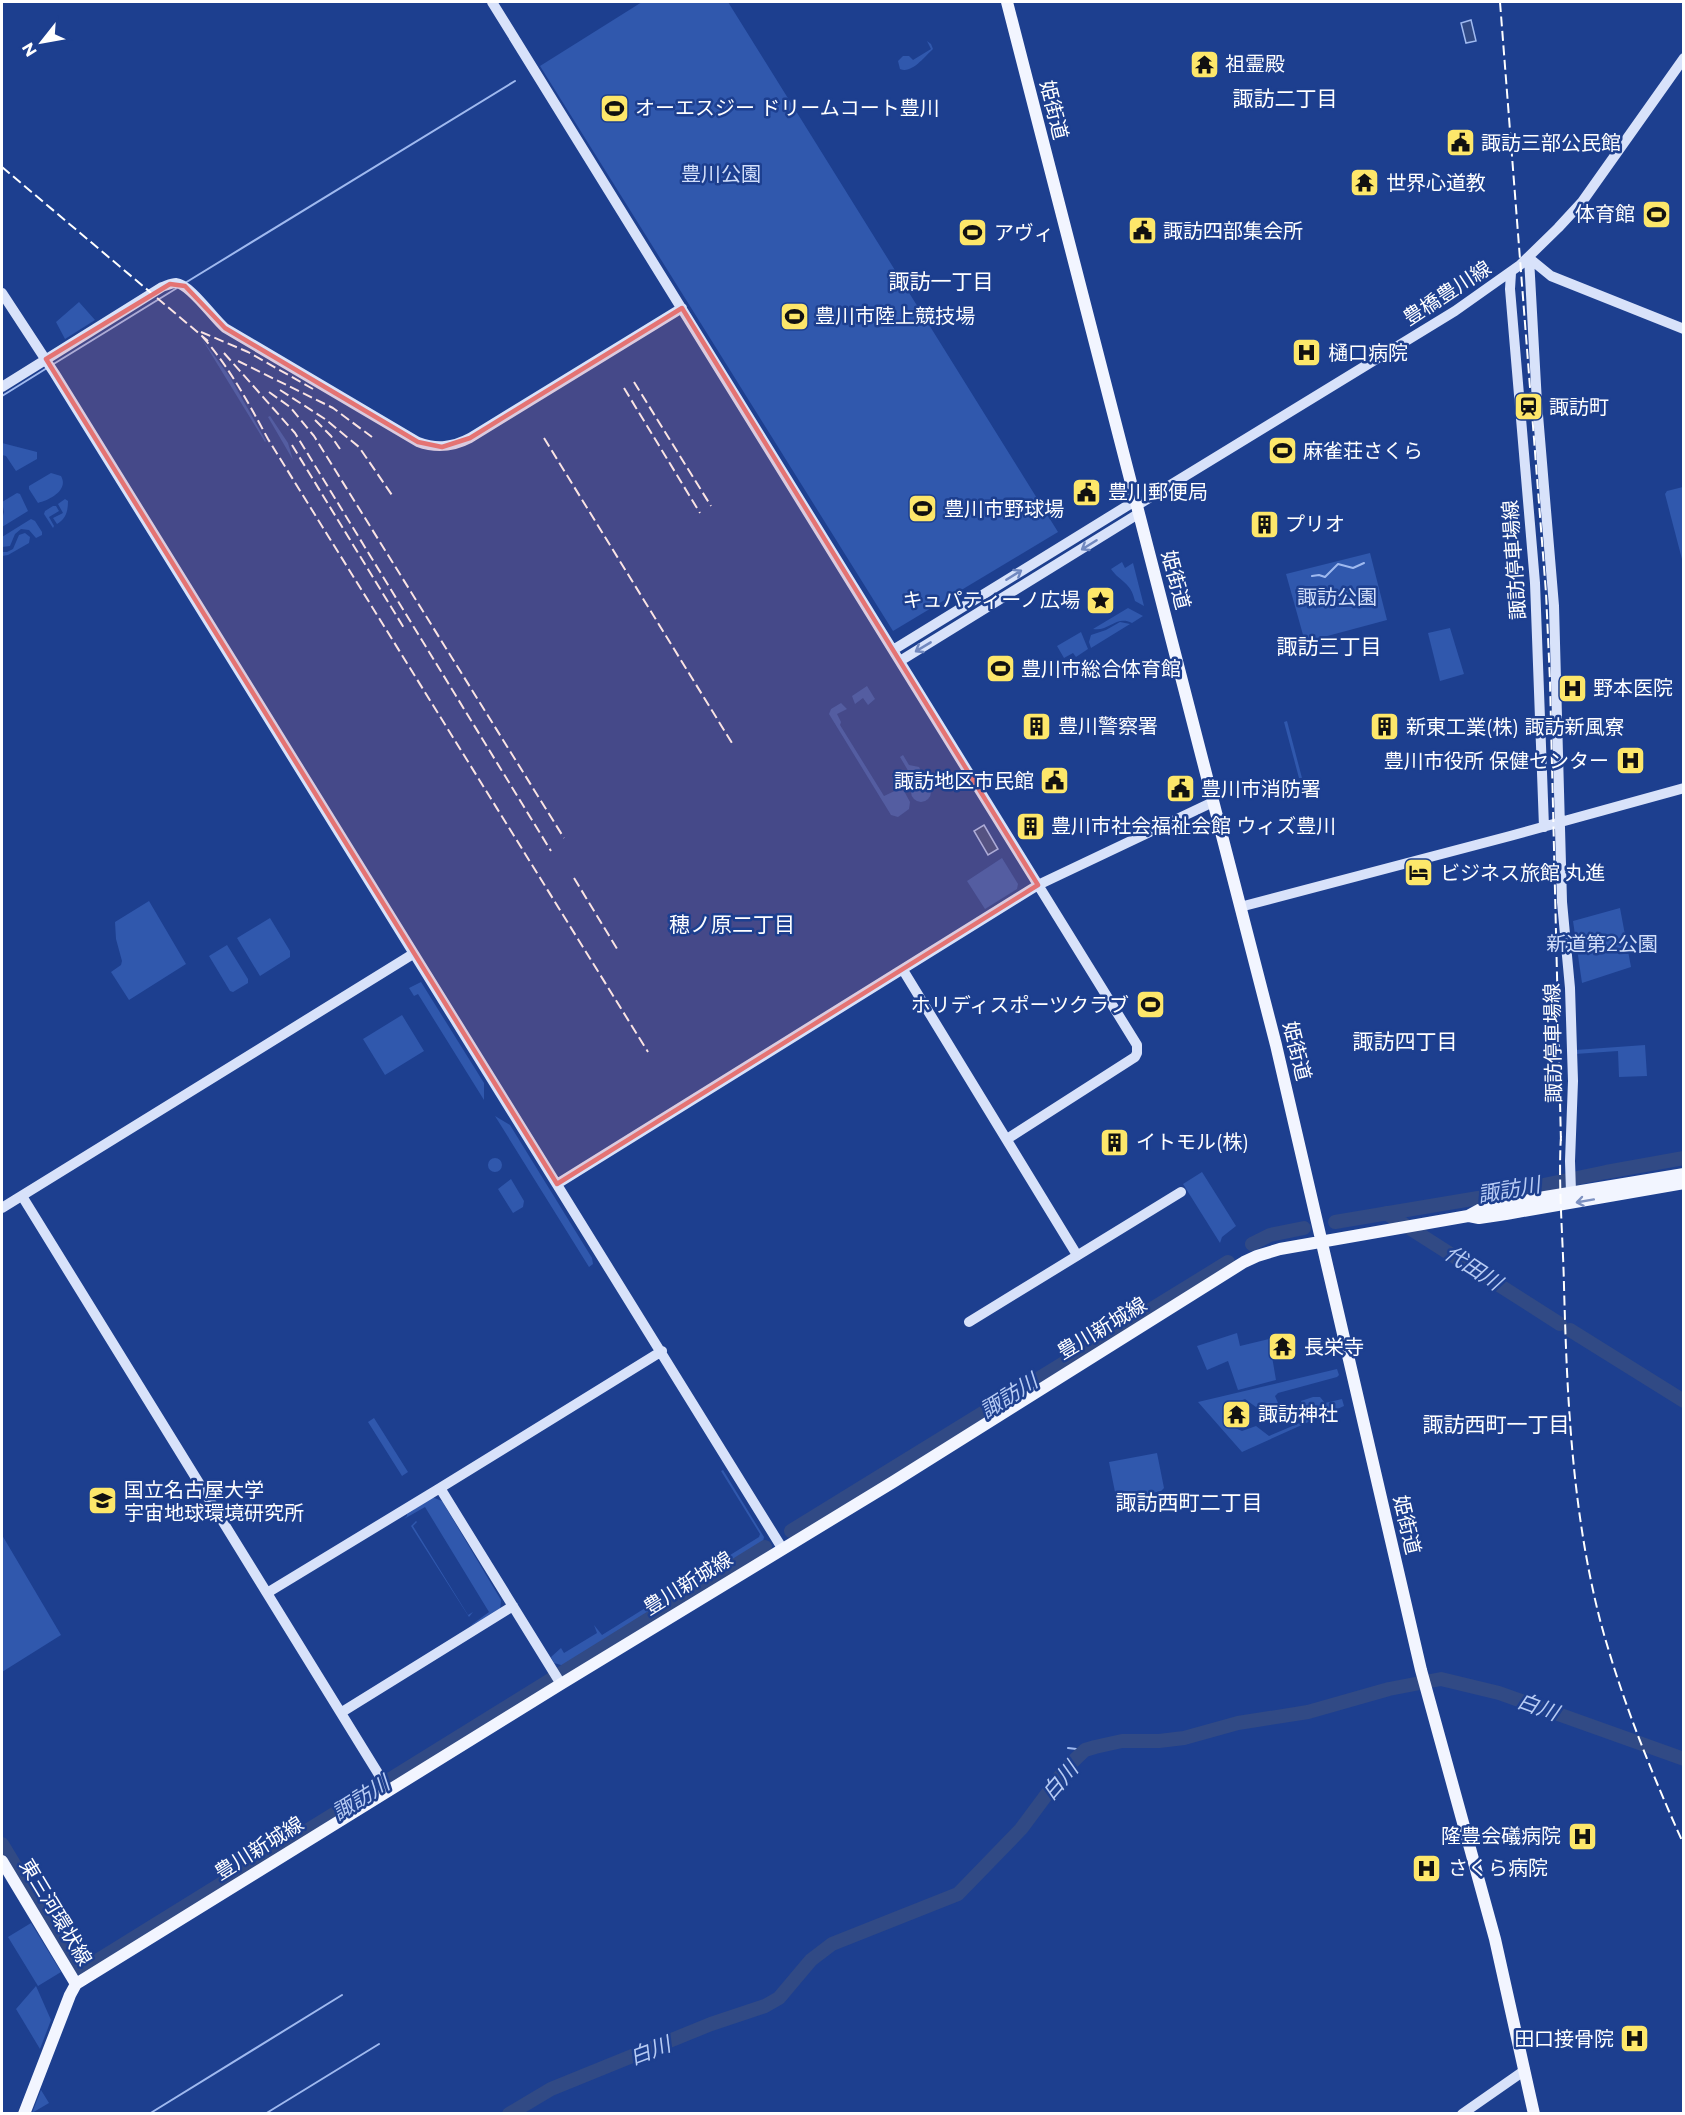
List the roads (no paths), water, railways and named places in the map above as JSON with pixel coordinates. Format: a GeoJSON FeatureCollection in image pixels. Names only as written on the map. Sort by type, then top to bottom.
{"type":"FeatureCollection","features":[{"type":"Feature","properties":{"kind":"main road","name":"姫街道"},"geometry":{"type":"LineString","coordinates":[[1007,2],[1280,1060],[1421,1670],[1495,1939],[1534,2114]]}},
{"type":"Feature","properties":{"kind":"main road","name":"豊川新城線"},"geometry":{"type":"LineString","coordinates":[[76,1984],[557,1678],[892,1482],[1244,1262],[1280,1249],[1468,1216],[1479,1210],[1571,1190],[1683,1174]]}},
{"type":"Feature","properties":{"kind":"main road","name":"豊川新城線"},"geometry":{"type":"LineString","coordinates":[[1468,1216],[1488,1217],[1683,1183]]}},
{"type":"Feature","properties":{"kind":"main road","name":"東三河環状線"},"geometry":{"type":"LineString","coordinates":[[2,1861],[76,1984]]}},
{"type":"Feature","properties":{"kind":"main road"},"geometry":{"type":"LineString","coordinates":[[24,2114],[76,1984]]}},
{"type":"Feature","properties":{"kind":"street"},"geometry":{"type":"LineString","coordinates":[[492,2],[1137,1045],[1135,1057],[1007,1139]]}},
{"type":"Feature","properties":{"kind":"street","name":"豊橋豊川線"},"geometry":{"type":"LineString","coordinates":[[1137,507],[1455,311],[1511,273],[1529,258],[1582,202],[1683,58]]}},
{"type":"Feature","properties":{"kind":"street"},"geometry":{"type":"LineString","coordinates":[[1529,258],[1551,276],[1683,329]]}},
{"type":"Feature","properties":{"kind":"street","name":"諏訪停車場線"},"geometry":{"type":"LineString","coordinates":[[1529,258],[1536,392],[1554,606],[1562,902],[1570,988],[1573,1081],[1571,1190]]}},
{"type":"Feature","properties":{"kind":"street","name":"諏訪停車場線"},"geometry":{"type":"LineString","coordinates":[[1511,273],[1510,289],[1535,583],[1544,827]]}},
{"type":"Feature","properties":{"kind":"street"},"geometry":{"type":"LineString","coordinates":[[2,387],[162,287],[177,283],[185,286],[225,328],[418,442],[442,447],[470,438],[682,308]]}},
{"type":"Feature","properties":{"kind":"street"},"geometry":{"type":"LineString","coordinates":[[2,293],[46,359],[782,1548]]}},
{"type":"Feature","properties":{"kind":"street"},"geometry":{"type":"LineString","coordinates":[[893,650],[1137,507]]}},
{"type":"Feature","properties":{"kind":"street"},"geometry":{"type":"LineString","coordinates":[[900,661],[1137,507]]}},
{"type":"Feature","properties":{"kind":"street"},"geometry":{"type":"LineString","coordinates":[[1240,907],[1683,788]]}},
{"type":"Feature","properties":{"kind":"street"},"geometry":{"type":"LineString","coordinates":[[557,1184],[1038,885],[1213,802]]}},
{"type":"Feature","properties":{"kind":"street"},"geometry":{"type":"LineString","coordinates":[[2,1208],[413,954]]}},
{"type":"Feature","properties":{"kind":"street"},"geometry":{"type":"LineString","coordinates":[[903,970],[1077,1255]]}},
{"type":"Feature","properties":{"kind":"street"},"geometry":{"type":"LineString","coordinates":[[969,1322],[1181,1192]]}},
{"type":"Feature","properties":{"kind":"street"},"geometry":{"type":"LineString","coordinates":[[22,1196],[386,1785]]}},
{"type":"Feature","properties":{"kind":"street"},"geometry":{"type":"LineString","coordinates":[[267,1593],[662,1351]]}},
{"type":"Feature","properties":{"kind":"street"},"geometry":{"type":"LineString","coordinates":[[440,1488],[557,1678]]}},
{"type":"Feature","properties":{"kind":"street"},"geometry":{"type":"LineString","coordinates":[[342,1712],[513,1606]]}},
{"type":"Feature","properties":{"kind":"street"},"geometry":{"type":"LineString","coordinates":[[1462,2114],[1525,2070]]}},
{"type":"Feature","properties":{"kind":"waterway"},"geometry":{"type":"LineString","coordinates":[[185,283],[515,81]]}},
{"type":"Feature","properties":{"kind":"waterway"},"geometry":{"type":"LineString","coordinates":[[52,365],[177,288]]}},
{"type":"Feature","properties":{"kind":"waterway"},"geometry":{"type":"LineString","coordinates":[[2,396],[47,368]]}},
{"type":"Feature","properties":{"kind":"waterway"},"geometry":{"type":"LineString","coordinates":[[1312,576],[1325,577],[1338,564],[1353,568],[1364,563]]}},
{"type":"Feature","properties":{"kind":"waterway","name":"諏訪川"},"geometry":{"type":"LineString","coordinates":[[1335,1222],[1496,1195],[1684,1158]]}},
{"type":"Feature","properties":{"kind":"waterway","name":"代田川"},"geometry":{"type":"LineString","coordinates":[[1386,1213],[1560,1324]]}},
{"type":"Feature","properties":{"kind":"waterway","name":"諏訪川"},"geometry":{"type":"LineString","coordinates":[[1252,1244],[1270,1235],[1304,1228]]}},
{"type":"Feature","properties":{"kind":"waterway","name":"諏訪川"},"geometry":{"type":"LineString","coordinates":[[791,1531],[1228,1262]]}},
{"type":"Feature","properties":{"kind":"waterway","name":"代田川"},"geometry":{"type":"LineString","coordinates":[[1570,1330],[1684,1401]]}},
{"type":"Feature","properties":{"kind":"waterway","name":"諏訪川"},"geometry":{"type":"LineString","coordinates":[[2,1844],[75,1965],[80,1968],[87,1967],[765,1547]]}},
{"type":"Feature","properties":{"kind":"waterway","name":"白川"},"geometry":{"type":"LineString","coordinates":[[509,2114],[551,2089],[711,2024],[765,2006],[779,1998],[811,1960],[832,1944],[958,1894],[1021,1829],[1067,1767],[1085,1750],[1122,1741],[1184,1738],[1238,1723],[1308,1712],[1389,1689],[1441,1679],[1499,1693],[1684,1759]]}},
{"type":"Feature","properties":{"kind":"waterway"},"geometry":{"type":"LineString","coordinates":[[1068,1748],[1085,1750]]}},
{"type":"Feature","properties":{"kind":"waterway"},"geometry":{"type":"LineString","coordinates":[[149,2114],[342,1995]]}},
{"type":"Feature","properties":{"kind":"waterway"},"geometry":{"type":"LineString","coordinates":[[265,2114],[379,2044]]}},
{"type":"Feature","properties":{"kind":"railway"},"geometry":{"type":"LineString","coordinates":[[1500,2],[1546,593],[1561,1143]]}},
{"type":"Feature","properties":{"kind":"railway"},"geometry":{"type":"LineString","coordinates":[[2,167],[208,341]]}},
{"type":"Feature","properties":{"kind":"railway"},"geometry":{"type":"LineString","coordinates":[[201,332],[248,352],[313,389]]}},
{"type":"Feature","properties":{"kind":"railway"},"geometry":{"type":"LineString","coordinates":[[202,336],[238,386],[268,439],[648,1052]]}},
{"type":"Feature","properties":{"kind":"railway"},"geometry":{"type":"LineString","coordinates":[[224,353],[295,433],[551,851]]}},
{"type":"Feature","properties":{"kind":"railway"},"geometry":{"type":"LineString","coordinates":[[238,361],[333,408],[372,437]]}},
{"type":"Feature","properties":{"kind":"railway"},"geometry":{"type":"LineString","coordinates":[[634,382],[711,506]]}},
{"type":"Feature","properties":{"kind":"railway"},"geometry":{"type":"LineString","coordinates":[[624,388],[700,513]]}},
{"type":"Feature","properties":{"kind":"railway"},"geometry":{"type":"LineString","coordinates":[[280,390],[325,419],[359,447],[394,498]]}},
{"type":"Feature","properties":{"kind":"railway"},"geometry":{"type":"LineString","coordinates":[[269,392],[290,407],[314,436],[564,838]]}},
{"type":"Feature","properties":{"kind":"railway"},"geometry":{"type":"LineString","coordinates":[[315,420],[340,449]]}},
{"type":"Feature","properties":{"kind":"railway"},"geometry":{"type":"LineString","coordinates":[[544,438],[732,743]]}},
{"type":"Feature","properties":{"kind":"railway"},"geometry":{"type":"LineString","coordinates":[[292,445],[404,628]]}},
{"type":"Feature","properties":{"kind":"railway"},"geometry":{"type":"LineString","coordinates":[[574,878],[619,952]]}},
{"type":"Feature","properties":{"kind":"railway"},"geometry":{"type":"LineString","coordinates":[[1561,1136],[1560,1191],[1569,1412],[1583,1537],[1600,1620],[1617,1678],[1648,1762],[1684,1845]]}},
{"type":"Feature","properties":{"kind":"place","name":"祖霊殿"},"geometry":{"type":"Point","coordinates":[1204,64]}},
{"type":"Feature","properties":{"kind":"place","name":"オーエスジー ドリームコート豊川"},"geometry":{"type":"Point","coordinates":[614,108]}},
{"type":"Feature","properties":{"kind":"place","name":"諏訪三部公民館"},"geometry":{"type":"Point","coordinates":[1460,143]}},
{"type":"Feature","properties":{"kind":"place","name":"世界心道教"},"geometry":{"type":"Point","coordinates":[1365,183]}},
{"type":"Feature","properties":{"kind":"place","name":"体育館"},"geometry":{"type":"Point","coordinates":[1656,214]}},
{"type":"Feature","properties":{"kind":"place","name":"諏訪四部集会所"},"geometry":{"type":"Point","coordinates":[1142,231]}},
{"type":"Feature","properties":{"kind":"place","name":"アヴィ"},"geometry":{"type":"Point","coordinates":[973,233]}},
{"type":"Feature","properties":{"kind":"place","name":"豊川市陸上競技場"},"geometry":{"type":"Point","coordinates":[794,316]}},
{"type":"Feature","properties":{"kind":"place","name":"樋口病院"},"geometry":{"type":"Point","coordinates":[1307,353]}},
{"type":"Feature","properties":{"kind":"place","name":"諏訪町"},"geometry":{"type":"Point","coordinates":[1528,407]}},
{"type":"Feature","properties":{"kind":"place","name":"麻雀荘さくら"},"geometry":{"type":"Point","coordinates":[1282,451]}},
{"type":"Feature","properties":{"kind":"place","name":"豊川郵便局"},"geometry":{"type":"Point","coordinates":[1087,492]}},
{"type":"Feature","properties":{"kind":"place","name":"豊川市野球場"},"geometry":{"type":"Point","coordinates":[923,509]}},
{"type":"Feature","properties":{"kind":"place","name":"プリオ"},"geometry":{"type":"Point","coordinates":[1264,524]}},
{"type":"Feature","properties":{"kind":"place","name":"キュパティーノ広場"},"geometry":{"type":"Point","coordinates":[1101,600]}},
{"type":"Feature","properties":{"kind":"place","name":"豊川市総合体育館"},"geometry":{"type":"Point","coordinates":[1000,669]}},
{"type":"Feature","properties":{"kind":"place","name":"野本医院"},"geometry":{"type":"Point","coordinates":[1572,688]}},
{"type":"Feature","properties":{"kind":"place","name":"豊川警察署"},"geometry":{"type":"Point","coordinates":[1037,726]}},
{"type":"Feature","properties":{"kind":"place","name":"新東工業(株) 諏訪新風寮"},"geometry":{"type":"Point","coordinates":[1385,727]}},
{"type":"Feature","properties":{"kind":"place","name":"豊川市役所 保健センター"},"geometry":{"type":"Point","coordinates":[1630,761]}},
{"type":"Feature","properties":{"kind":"place","name":"諏訪地区市民館"},"geometry":{"type":"Point","coordinates":[1055,781]}},
{"type":"Feature","properties":{"kind":"place","name":"豊川市消防署"},"geometry":{"type":"Point","coordinates":[1180,789]}},
{"type":"Feature","properties":{"kind":"place","name":"豊川市社会福祉会館 ウィズ豊川"},"geometry":{"type":"Point","coordinates":[1030,826]}},
{"type":"Feature","properties":{"kind":"place","name":"ビジネス旅館 丸進"},"geometry":{"type":"Point","coordinates":[1419,873]}},
{"type":"Feature","properties":{"kind":"place","name":"ホリディスポーツクラブ"},"geometry":{"type":"Point","coordinates":[1150,1005]}},
{"type":"Feature","properties":{"kind":"place","name":"イトモル(株)"},"geometry":{"type":"Point","coordinates":[1115,1142]}},
{"type":"Feature","properties":{"kind":"place","name":"長栄寺"},"geometry":{"type":"Point","coordinates":[1283,1347]}},
{"type":"Feature","properties":{"kind":"place","name":"諏訪神社"},"geometry":{"type":"Point","coordinates":[1237,1414]}},
{"type":"Feature","properties":{"kind":"place","name":"国立名古屋大学 宇宙地球環境研究所"},"geometry":{"type":"Point","coordinates":[103,1501]}},
{"type":"Feature","properties":{"kind":"place","name":"隆豊会礒病院"},"geometry":{"type":"Point","coordinates":[1582,1836]}},
{"type":"Feature","properties":{"kind":"place","name":"さくら病院"},"geometry":{"type":"Point","coordinates":[1427,1868]}},
{"type":"Feature","properties":{"kind":"place","name":"田口接骨院"},"geometry":{"type":"Point","coordinates":[1635,2039]}},
{"type":"Feature","properties":{"kind":"district","name":"諏訪二丁目"},"geometry":{"type":"Point","coordinates":[1285,99]}},
{"type":"Feature","properties":{"kind":"district","name":"諏訪一丁目"},"geometry":{"type":"Point","coordinates":[941,282]}},
{"type":"Feature","properties":{"kind":"district","name":"諏訪三丁目"},"geometry":{"type":"Point","coordinates":[1329,647]}},
{"type":"Feature","properties":{"kind":"district","name":"穂ノ原二丁目"},"geometry":{"type":"Point","coordinates":[732,925]}},
{"type":"Feature","properties":{"kind":"district","name":"諏訪四丁目"},"geometry":{"type":"Point","coordinates":[1405,1042]}},
{"type":"Feature","properties":{"kind":"district","name":"諏訪西町一丁目"},"geometry":{"type":"Point","coordinates":[1496,1425]}},
{"type":"Feature","properties":{"kind":"district","name":"諏訪西町二丁目"},"geometry":{"type":"Point","coordinates":[1189,1503]}},
{"type":"Feature","properties":{"kind":"park label","name":"豊川公園"},"geometry":{"type":"Point","coordinates":[721,174]}},
{"type":"Feature","properties":{"kind":"park label","name":"諏訪公園"},"geometry":{"type":"Point","coordinates":[1337,597]}},
{"type":"Feature","properties":{"kind":"park label","name":"新道第2公園"},"geometry":{"type":"Point","coordinates":[1602,944]}}]}
